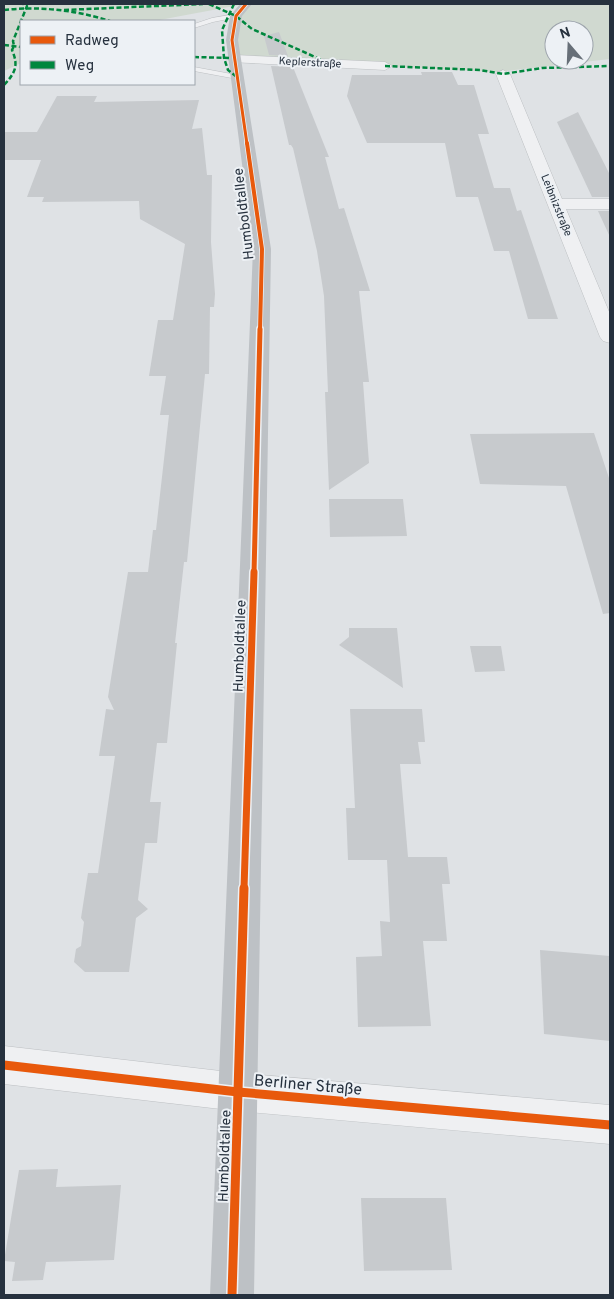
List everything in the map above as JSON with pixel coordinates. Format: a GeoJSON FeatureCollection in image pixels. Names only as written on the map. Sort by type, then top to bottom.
{"type":"FeatureCollection","features":[{"type":"Feature","properties":{"kind":"street"},"geometry":{"type":"LineString","coordinates":[[236,16],[246,4]]}},
{"type":"Feature","properties":{"kind":"street","name":"Humboldtallee"},"geometry":{"type":"LineString","coordinates":[[232,1295],[262,249],[232,40],[236,16]]}},
{"type":"Feature","properties":{"kind":"street","name":"Keplerstraße"},"geometry":{"type":"LineString","coordinates":[[236,68],[385,66]]}},
{"type":"Feature","properties":{"kind":"street","name":"Leibnizstraße"},"geometry":{"type":"LineString","coordinates":[[503,74],[610,337]]}},
{"type":"Feature","properties":{"kind":"street"},"geometry":{"type":"LineString","coordinates":[[557,204],[610,204]]}},
{"type":"Feature","properties":{"kind":"street","name":"Berliner Straße"},"geometry":{"type":"LineString","coordinates":[[4,1065],[238,1092],[610,1125]]}},
{"type":"Feature","properties":{"kind":"lane"},"geometry":{"type":"LineString","coordinates":[[195,26],[212,20],[236,16]]}},
{"type":"Feature","properties":{"kind":"lane"},"geometry":{"type":"LineString","coordinates":[[195,69],[236,68]]}},
{"type":"Feature","properties":{"kind":"shaded area"},"geometry":{"type":"Polygon","coordinates":[[[4,4],[245,4],[159,20],[20,20],[20,63],[4,71],[4,4]]]}},
{"type":"Feature","properties":{"kind":"shaded area"},"geometry":{"type":"Polygon","coordinates":[[[245,4],[610,4],[610,59],[594,61],[594,20],[544,20],[544,67],[498,72],[235,59],[232,40],[245,4]]]}},
{"type":"Feature","properties":{"kind":"building"},"geometry":{"type":"Polygon","coordinates":[[[279,32],[288,56],[269,55],[264,36],[279,32]]]}},
{"type":"Feature","properties":{"kind":"building"},"geometry":{"type":"Polygon","coordinates":[[[271,66],[293,67],[329,157],[325,157],[339,209],[344,208],[370,291],[359,291],[369,382],[363,382],[369,463],[329,490],[325,392],[328,392],[324,296],[317,251],[293,148],[289,145],[271,66]]]}},
{"type":"Feature","properties":{"kind":"building"},"geometry":{"type":"Polygon","coordinates":[[[421,72],[452,72],[458,85],[474,85],[489,134],[478,134],[494,188],[510,188],[517,211],[521,210],[558,319],[528,319],[509,251],[494,251],[478,197],[456,197],[445,143],[367,143],[347,96],[352,75],[422,75],[421,72]]]}},
{"type":"Feature","properties":{"kind":"building"},"geometry":{"type":"Polygon","coordinates":[[[57,96],[97,96],[94,102],[199,100],[192,129],[202,128],[207,175],[212,175],[211,242],[215,294],[214,307],[210,307],[209,374],[205,374],[187,562],[184,562],[175,643],[177,643],[167,743],[157,743],[150,802],[161,802],[157,843],[145,843],[138,900],[148,909],[136,918],[129,972],[85,972],[74,962],[76,949],[81,946],[84,922],[81,918],[88,873],[98,873],[115,756],[99,756],[106,709],[114,710],[108,697],[128,572],[148,572],[153,530],[156,530],[169,415],[160,415],[166,376],[149,376],[158,320],[173,320],[185,244],[140,219],[139,201],[42,202],[44,197],[27,197],[41,160],[4,160],[4,132],[37,132],[57,96]]]}},
{"type":"Feature","properties":{"kind":"building"},"geometry":{"type":"Polygon","coordinates":[[[578,112],[610,175],[610,197],[592,197],[557,122],[578,112]]]}},
{"type":"Feature","properties":{"kind":"building"},"geometry":{"type":"Polygon","coordinates":[[[598,211],[610,211],[610,237],[598,211]]]}},
{"type":"Feature","properties":{"kind":"building"},"geometry":{"type":"Polygon","coordinates":[[[594,433],[610,481],[610,613],[603,614],[566,486],[480,484],[470,434],[594,433]]]}},
{"type":"Feature","properties":{"kind":"building"},"geometry":{"type":"Polygon","coordinates":[[[329,499],[403,499],[407,536],[330,537],[329,499]]]}},
{"type":"Feature","properties":{"kind":"building"},"geometry":{"type":"Polygon","coordinates":[[[349,628],[397,628],[403,688],[339,645],[349,637],[349,628]]]}},
{"type":"Feature","properties":{"kind":"building"},"geometry":{"type":"Polygon","coordinates":[[[470,646],[501,646],[505,671],[475,672],[470,646]]]}},
{"type":"Feature","properties":{"kind":"building"},"geometry":{"type":"Polygon","coordinates":[[[350,709],[422,709],[425,742],[418,742],[421,764],[400,764],[408,857],[447,857],[450,884],[442,884],[447,941],[423,941],[431,1026],[358,1027],[356,957],[382,956],[380,921],[390,922],[387,860],[348,860],[346,808],[355,808],[350,709]]]}},
{"type":"Feature","properties":{"kind":"building"},"geometry":{"type":"Polygon","coordinates":[[[540,950],[610,956],[610,1041],[544,1034],[540,950]]]}},
{"type":"Feature","properties":{"kind":"building"},"geometry":{"type":"Polygon","coordinates":[[[58,1169],[56,1187],[121,1185],[114,1260],[46,1262],[43,1280],[12,1281],[15,1262],[4,1261],[19,1170],[58,1169]]]}},
{"type":"Feature","properties":{"kind":"building"},"geometry":{"type":"Polygon","coordinates":[[[361,1198],[446,1198],[452,1270],[364,1271],[361,1198]]]}},
{"type":"Feature","properties":{"kind":"marked path"},"geometry":{"type":"LineString","coordinates":[[21,20],[27,6],[23,4]]}},
{"type":"Feature","properties":{"kind":"marked path"},"geometry":{"type":"LineString","coordinates":[[64,10],[203,4]]}},
{"type":"Feature","properties":{"kind":"marked path"},"geometry":{"type":"LineString","coordinates":[[209,4],[236,16],[252,29],[331,64]]}},
{"type":"Feature","properties":{"kind":"marked path"},"geometry":{"type":"LineString","coordinates":[[234,4],[222,30],[224,58],[228,70],[237,77]]}},
{"type":"Feature","properties":{"kind":"marked path"},"geometry":{"type":"LineString","coordinates":[[4,10],[30,8],[57,9],[107,20]]}},
{"type":"Feature","properties":{"kind":"marked path"},"geometry":{"type":"LineString","coordinates":[[4,85],[15,73],[17,66],[12,50],[14,46],[13,41],[20,24]]}},
{"type":"Feature","properties":{"kind":"marked path"},"geometry":{"type":"LineString","coordinates":[[4,45],[20,47]]}},
{"type":"Feature","properties":{"kind":"marked path"},"geometry":{"type":"LineString","coordinates":[[195,57],[230,58]]}},
{"type":"Feature","properties":{"kind":"marked path"},"geometry":{"type":"LineString","coordinates":[[385,66],[480,70],[503,74],[542,68],[610,66]]}},
{"type":"Feature","properties":{"kind":"cycle path"},"geometry":{"type":"LineString","coordinates":[[232,1295],[262,249],[232,40],[236,16],[246,4]]}},
{"type":"Feature","properties":{"kind":"cycle path"},"geometry":{"type":"LineString","coordinates":[[4,1065],[238,1092],[610,1125]]}}]}
